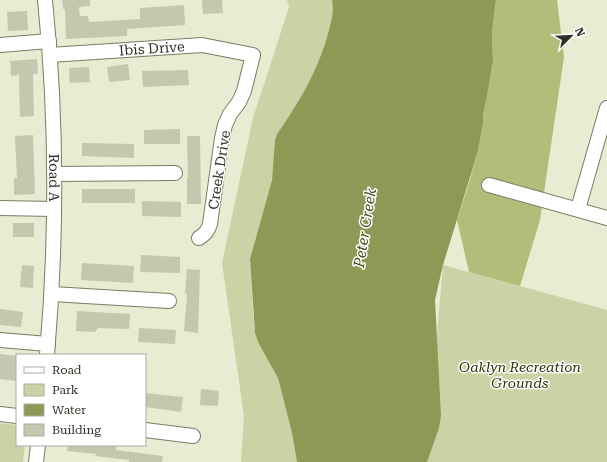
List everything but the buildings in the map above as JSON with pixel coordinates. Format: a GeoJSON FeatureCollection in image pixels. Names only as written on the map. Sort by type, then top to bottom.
{"type":"FeatureCollection","features":[{"type":"Feature","properties":{"kind":"street","name":"Road A"},"geometry":{"type":"LineString","coordinates":[[45,0],[53,112],[54,174],[52,294],[48,350]]}},
{"type":"Feature","properties":{"kind":"street"},"geometry":{"type":"LineString","coordinates":[[0,45],[49,41]]}},
{"type":"Feature","properties":{"kind":"street","name":"Ibis Drive"},"geometry":{"type":"LineString","coordinates":[[50,55],[202,45],[253,55]]}},
{"type":"Feature","properties":{"kind":"street","name":"Creek Drive"},"geometry":{"type":"LineString","coordinates":[[199,238],[204,235],[210,224],[225,125],[244,91],[253,55]]}},
{"type":"Feature","properties":{"kind":"street"},"geometry":{"type":"LineString","coordinates":[[578,209],[607,108]]}},
{"type":"Feature","properties":{"kind":"street"},"geometry":{"type":"LineString","coordinates":[[54,174],[175,173]]}},
{"type":"Feature","properties":{"kind":"street"},"geometry":{"type":"LineString","coordinates":[[489,185],[607,218]]}},
{"type":"Feature","properties":{"kind":"street"},"geometry":{"type":"LineString","coordinates":[[0,208],[54,209]]}},
{"type":"Feature","properties":{"kind":"street"},"geometry":{"type":"LineString","coordinates":[[52,294],[169,301]]}},
{"type":"Feature","properties":{"kind":"street"},"geometry":{"type":"LineString","coordinates":[[0,340],[48,350]]}},
{"type":"Feature","properties":{"kind":"street"},"geometry":{"type":"LineString","coordinates":[[0,414],[16,416]]}},
{"type":"Feature","properties":{"kind":"street"},"geometry":{"type":"LineString","coordinates":[[146,430],[193,436]]}},
{"type":"Feature","properties":{"kind":"street"},"geometry":{"type":"LineString","coordinates":[[36,462],[38,446]]}},
{"type":"Feature","properties":{"kind":"green space"},"geometry":{"type":"Polygon","coordinates":[[[287,0],[332,0],[333,8],[325,44],[314,72],[308,85],[277,134],[275,140],[272,180],[250,259],[255,333],[278,378],[292,433],[297,462],[241,462],[244,416],[222,263],[253,118],[289,7],[287,0]]]}},
{"type":"Feature","properties":{"kind":"green space","name":"Oaklyn Recreation Grounds"},"geometry":{"type":"Polygon","coordinates":[[[443,265],[607,310],[607,462],[426,462],[443,265]]]}},
{"type":"Feature","properties":{"kind":"green space"},"geometry":{"type":"Polygon","coordinates":[[[0,423],[16,425],[16,446],[25,446],[23,462],[0,462],[0,423]]]}},
{"type":"Feature","properties":{"kind":"shaded area"},"geometry":{"type":"Polygon","coordinates":[[[496,0],[557,0],[564,57],[540,220],[520,286],[469,272],[457,220],[478,151],[483,123],[483,114],[493,61],[492,32],[496,0]]]}},
{"type":"Feature","properties":{"kind":"water","name":"Peter Creek"},"geometry":{"type":"Polygon","coordinates":[[[332,0],[496,0],[492,32],[493,61],[478,151],[443,265],[435,300],[441,416],[439,428],[427,462],[297,462],[292,433],[278,378],[259,344],[255,333],[250,259],[272,180],[275,140],[277,134],[308,84],[320,58],[332,18],[332,0]]]}}]}
